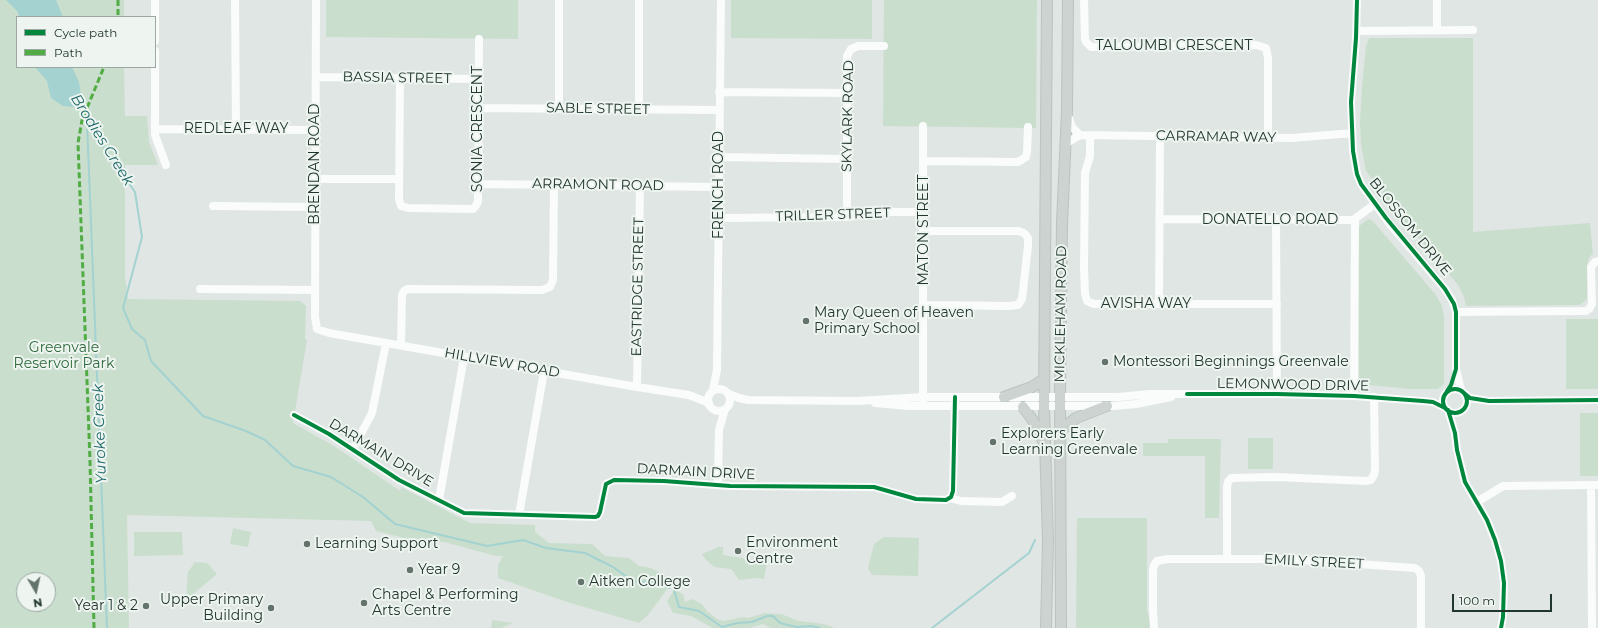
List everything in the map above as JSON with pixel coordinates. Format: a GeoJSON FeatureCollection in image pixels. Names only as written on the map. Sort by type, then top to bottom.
{"type":"FeatureCollection","features":[{"type":"Feature","properties":{"kind":"main road","name":"MICKLEHAM ROAD"},"geometry":{"type":"LineString","coordinates":[[1046,628],[1048,540],[1044,378],[1047,0]]}},
{"type":"Feature","properties":{"kind":"main road","name":"MICKLEHAM ROAD"},"geometry":{"type":"LineString","coordinates":[[1061,628],[1060,402],[1062,223],[1067,111],[1068,0]]}},
{"type":"Feature","properties":{"kind":"main road"},"geometry":{"type":"LineString","coordinates":[[1004,398],[1032,387],[1044,378]]}},
{"type":"Feature","properties":{"kind":"main road"},"geometry":{"type":"LineString","coordinates":[[1022,406],[1032,419],[1045,446]]}},
{"type":"Feature","properties":{"kind":"main road"},"geometry":{"type":"LineString","coordinates":[[1060,431],[1076,418],[1107,406]]}},
{"type":"Feature","properties":{"kind":"street"},"geometry":{"type":"LineString","coordinates":[[155,0],[155,16]]}},
{"type":"Feature","properties":{"kind":"street"},"geometry":{"type":"LineString","coordinates":[[236,0],[236,129]]}},
{"type":"Feature","properties":{"kind":"street","name":"BRENDAN ROAD"},"geometry":{"type":"LineString","coordinates":[[316,0],[315,322],[317,329]]}},
{"type":"Feature","properties":{"kind":"street"},"geometry":{"type":"LineString","coordinates":[[559,0],[559,108]]}},
{"type":"Feature","properties":{"kind":"street"},"geometry":{"type":"LineString","coordinates":[[639,0],[639,109]]}},
{"type":"Feature","properties":{"kind":"street","name":"FRENCH ROAD"},"geometry":{"type":"LineString","coordinates":[[712,391],[717,370],[721,0]]}},
{"type":"Feature","properties":{"kind":"street","name":"TALOUMBI CRESCENT"},"geometry":{"type":"LineString","coordinates":[[1084,0],[1085,39],[1088,45],[1095,48],[1251,45],[1264,47],[1267,50],[1268,58],[1268,138]]}},
{"type":"Feature","properties":{"kind":"street","name":"BLOSSOM DRIVE"},"geometry":{"type":"LineString","coordinates":[[1357,0],[1357,31],[1351,102],[1352,133],[1357,174],[1361,184],[1375,204],[1448,292],[1454,304],[1456,312],[1456,369],[1451,385],[1446,392]]}},
{"type":"Feature","properties":{"kind":"street"},"geometry":{"type":"LineString","coordinates":[[1437,0],[1437,30]]}},
{"type":"Feature","properties":{"kind":"street"},"geometry":{"type":"LineString","coordinates":[[1357,31],[1473,30]]}},
{"type":"Feature","properties":{"kind":"street","name":"SONIA CRESCENT"},"geometry":{"type":"LineString","coordinates":[[400,78],[399,179],[400,202],[402,206],[408,208],[473,209],[478,201],[479,184],[479,39]]}},
{"type":"Feature","properties":{"kind":"street","name":"SKYLARK ROAD"},"geometry":{"type":"LineString","coordinates":[[847,217],[847,56],[851,49],[858,46],[884,46]]}},
{"type":"Feature","properties":{"kind":"street"},"geometry":{"type":"LineString","coordinates":[[155,68],[155,129],[158,145],[166,165]]}},
{"type":"Feature","properties":{"kind":"street","name":"BASSIA STREET"},"geometry":{"type":"LineString","coordinates":[[316,77],[478,79]]}},
{"type":"Feature","properties":{"kind":"street"},"geometry":{"type":"LineString","coordinates":[[719,92],[847,93]]}},
{"type":"Feature","properties":{"kind":"street","name":"SABLE STREET"},"geometry":{"type":"LineString","coordinates":[[478,108],[719,110]]}},
{"type":"Feature","properties":{"kind":"street"},"geometry":{"type":"LineString","coordinates":[[1065,144],[1080,135],[1070,125],[1067,111]]}},
{"type":"Feature","properties":{"kind":"street","name":"MATON STREET"},"geometry":{"type":"LineString","coordinates":[[923,126],[923,402]]}},
{"type":"Feature","properties":{"kind":"street"},"geometry":{"type":"LineString","coordinates":[[923,161],[1018,162],[1023,160],[1028,152],[1028,127]]}},
{"type":"Feature","properties":{"kind":"street","name":"REDLEAF WAY"},"geometry":{"type":"LineString","coordinates":[[155,129],[316,130]]}},
{"type":"Feature","properties":{"kind":"street","name":"CARRAMAR WAY"},"geometry":{"type":"LineString","coordinates":[[1080,135],[1268,138],[1352,133]]}},
{"type":"Feature","properties":{"kind":"street","name":"AVISHA WAY"},"geometry":{"type":"LineString","coordinates":[[1090,135],[1090,156],[1085,173],[1084,267],[1086,298],[1088,302],[1094,304],[1277,304]]}},
{"type":"Feature","properties":{"kind":"street"},"geometry":{"type":"LineString","coordinates":[[1159,304],[1160,136]]}},
{"type":"Feature","properties":{"kind":"street"},"geometry":{"type":"LineString","coordinates":[[719,157],[847,159]]}},
{"type":"Feature","properties":{"kind":"street"},"geometry":{"type":"LineString","coordinates":[[315,179],[399,179]]}},
{"type":"Feature","properties":{"kind":"street","name":"ARRAMONT ROAD"},"geometry":{"type":"LineString","coordinates":[[479,184],[718,187]]}},
{"type":"Feature","properties":{"kind":"street"},"geometry":{"type":"LineString","coordinates":[[401,346],[402,295],[407,289],[542,290],[550,287],[553,280],[554,185]]}},
{"type":"Feature","properties":{"kind":"street","name":"EASTRIDGE STREET"},"geometry":{"type":"LineString","coordinates":[[637,388],[640,186]]}},
{"type":"Feature","properties":{"kind":"street","name":"DONATELLO ROAD"},"geometry":{"type":"LineString","coordinates":[[1159,219],[1355,219],[1375,204]]}},
{"type":"Feature","properties":{"kind":"street"},"geometry":{"type":"LineString","coordinates":[[213,206],[315,207]]}},
{"type":"Feature","properties":{"kind":"street","name":"TRILLER STREET"},"geometry":{"type":"LineString","coordinates":[[718,218],[847,217],[883,212],[924,212]]}},
{"type":"Feature","properties":{"kind":"street"},"geometry":{"type":"LineString","coordinates":[[1276,219],[1277,394]]}},
{"type":"Feature","properties":{"kind":"street"},"geometry":{"type":"LineString","coordinates":[[1354,396],[1355,219]]}},
{"type":"Feature","properties":{"kind":"street"},"geometry":{"type":"LineString","coordinates":[[924,231],[1018,231],[1024,233],[1028,238],[1028,246],[1022,299],[1018,305],[924,305]]}},
{"type":"Feature","properties":{"kind":"street"},"geometry":{"type":"LineString","coordinates":[[1456,312],[1586,311],[1592,304],[1592,267],[1595,262],[1598,261]]}},
{"type":"Feature","properties":{"kind":"street"},"geometry":{"type":"LineString","coordinates":[[200,289],[315,290]]}},
{"type":"Feature","properties":{"kind":"street","name":"HILLVIEW ROAD"},"geometry":{"type":"LineString","coordinates":[[317,329],[322,332],[637,388],[689,395],[712,391]]}},
{"type":"Feature","properties":{"kind":"street"},"geometry":{"type":"LineString","coordinates":[[353,449],[372,413],[386,343]]}},
{"type":"Feature","properties":{"kind":"street"},"geometry":{"type":"LineString","coordinates":[[439,500],[464,357]]}},
{"type":"Feature","properties":{"kind":"street","name":"BLOSSOM DRIVE"},"geometry":{"type":"LineString","coordinates":[[1456,369],[1463,391]]}},
{"type":"Feature","properties":{"kind":"street","name":"FRENCH ROAD"},"geometry":{"type":"LineString","coordinates":[[717,370],[721,382],[728,392]]}},
{"type":"Feature","properties":{"kind":"street"},"geometry":{"type":"LineString","coordinates":[[519,514],[544,371]]}},
{"type":"Feature","properties":{"kind":"street"},"geometry":{"type":"LineString","coordinates":[[719,430],[708,399],[712,391],[720,388],[739,398],[748,400],[856,401],[900,405],[955,397],[1004,398],[1044,402]]}},
{"type":"Feature","properties":{"kind":"street"},"geometry":{"type":"LineString","coordinates":[[1501,628],[1503,617],[1504,583],[1501,562],[1495,540],[1487,520],[1465,482],[1457,450],[1455,433],[1442,401],[1446,392],[1454,388],[1463,391],[1474,399],[1488,401],[1598,400]]}},
{"type":"Feature","properties":{"kind":"street"},"geometry":{"type":"LineString","coordinates":[[1455,433],[1467,399],[1463,391]]}},
{"type":"Feature","properties":{"kind":"street"},"geometry":{"type":"LineString","coordinates":[[718,484],[719,430],[731,400],[728,392]]}},
{"type":"Feature","properties":{"kind":"street","name":"LEMONWOOD DRIVE"},"geometry":{"type":"LineString","coordinates":[[1423,401],[1446,392]]}},
{"type":"Feature","properties":{"kind":"street","name":"LEMONWOOD DRIVE"},"geometry":{"type":"LineString","coordinates":[[1060,402],[1149,394],[1277,394],[1354,396],[1423,401],[1433,402],[1446,409]]}},
{"type":"Feature","properties":{"kind":"street","name":"LEMONWOOD DRIVE"},"geometry":{"type":"LineString","coordinates":[[1044,402],[1107,406],[1136,404],[1187,394]]}},
{"type":"Feature","properties":{"kind":"street","name":"HILLVIEW ROAD"},"geometry":{"type":"LineString","coordinates":[[689,395],[710,405]]}},
{"type":"Feature","properties":{"kind":"street"},"geometry":{"type":"LineString","coordinates":[[950,498],[953,491],[955,397]]}},
{"type":"Feature","properties":{"kind":"street"},"geometry":{"type":"LineString","coordinates":[[1227,559],[1227,485],[1229,480],[1233,478],[1276,477],[1362,481],[1371,480],[1375,469],[1374,397]]}},
{"type":"Feature","properties":{"kind":"street"},"geometry":{"type":"LineString","coordinates":[[710,405],[719,411],[728,406],[748,400]]}},
{"type":"Feature","properties":{"kind":"street"},"geometry":{"type":"LineString","coordinates":[[1446,409],[1454,413],[1463,408],[1488,401]]}},
{"type":"Feature","properties":{"kind":"street"},"geometry":{"type":"LineString","coordinates":[[923,402],[955,406],[1022,406],[1044,402]]}},
{"type":"Feature","properties":{"kind":"street","name":"DARMAIN DRIVE"},"geometry":{"type":"LineString","coordinates":[[294,415],[353,449],[399,480],[464,513],[595,516],[600,512],[606,484],[614,480],[664,481],[730,486],[874,487],[920,500],[943,501],[950,498],[960,501],[1002,502],[1012,496]]}},
{"type":"Feature","properties":{"kind":"street"},"geometry":{"type":"LineString","coordinates":[[1477,502],[1503,486],[1595,485],[1595,565],[1592,628]]}},
{"type":"Feature","properties":{"kind":"street","name":"EMILY STREET"},"geometry":{"type":"LineString","coordinates":[[1154,628],[1154,567],[1158,561],[1163,559],[1287,559],[1415,568],[1420,571],[1421,576],[1421,628]]}},
{"type":"Feature","properties":{"kind":"street"},"geometry":{"type":"LineString","coordinates":[[1503,617],[1506,628]]}},
{"type":"Feature","properties":{"kind":"green space","name":"Greenvale Reservoir Park"},"geometry":{"type":"Polygon","coordinates":[[[0,0],[124,0],[124,16],[16,16],[16,68],[124,68],[125,116],[147,116],[149,142],[158,165],[125,165],[125,278],[128,299],[300,301],[306,306],[305,339],[307,340],[293,423],[334,446],[400,491],[401,487],[470,523],[535,525],[535,532],[549,543],[592,544],[605,556],[629,558],[639,566],[651,568],[674,580],[648,615],[639,623],[567,602],[498,578],[498,565],[503,556],[496,556],[444,542],[412,540],[376,531],[371,521],[127,515],[129,628],[0,628],[0,0]]]}},
{"type":"Feature","properties":{"kind":"green space"},"geometry":{"type":"Polygon","coordinates":[[[326,0],[518,0],[518,39],[326,37],[326,0]]]}},
{"type":"Feature","properties":{"kind":"green space"},"geometry":{"type":"Polygon","coordinates":[[[731,0],[872,0],[872,39],[731,38],[731,0]]]}},
{"type":"Feature","properties":{"kind":"green space"},"geometry":{"type":"Polygon","coordinates":[[[884,0],[1037,0],[1036,128],[883,126],[884,0]]]}},
{"type":"Feature","properties":{"kind":"green space"},"geometry":{"type":"Polygon","coordinates":[[[1369,38],[1473,38],[1473,232],[1590,223],[1593,255],[1591,255],[1588,260],[1587,299],[1580,305],[1466,306],[1464,297],[1458,285],[1390,204],[1366,171],[1361,144],[1360,122],[1366,47],[1369,38]]]}},
{"type":"Feature","properties":{"kind":"green space"},"geometry":{"type":"Polygon","coordinates":[[[1368,219],[1372,220],[1436,295],[1442,306],[1444,316],[1444,384],[1438,389],[1410,389],[1359,384],[1358,227],[1368,219]]]}},
{"type":"Feature","properties":{"kind":"green space"},"geometry":{"type":"Polygon","coordinates":[[[1566,319],[1598,319],[1598,389],[1566,389],[1566,319]]]}},
{"type":"Feature","properties":{"kind":"green space"},"geometry":{"type":"Polygon","coordinates":[[[1580,413],[1598,413],[1598,476],[1580,476],[1580,413]]]}},
{"type":"Feature","properties":{"kind":"green space"},"geometry":{"type":"Polygon","coordinates":[[[1248,438],[1273,438],[1273,469],[1248,469],[1248,438]]]}},
{"type":"Feature","properties":{"kind":"green space"},"geometry":{"type":"Polygon","coordinates":[[[1168,439],[1221,439],[1219,518],[1205,518],[1205,456],[1143,456],[1143,443],[1168,443],[1168,439]]]}},
{"type":"Feature","properties":{"kind":"green space"},"geometry":{"type":"Polygon","coordinates":[[[1077,518],[1147,518],[1147,610],[1152,628],[1076,628],[1077,518]]]}},
{"type":"Feature","properties":{"kind":"green space"},"geometry":{"type":"Polygon","coordinates":[[[233,528],[251,532],[248,547],[230,544],[233,528]]]}},
{"type":"Feature","properties":{"kind":"green space"},"geometry":{"type":"Polygon","coordinates":[[[134,532],[182,532],[183,555],[134,556],[134,532]]]}},
{"type":"Feature","properties":{"kind":"green space"},"geometry":{"type":"Polygon","coordinates":[[[884,537],[919,538],[918,576],[872,575],[868,568],[874,544],[884,537]]]}},
{"type":"Feature","properties":{"kind":"green space"},"geometry":{"type":"Polygon","coordinates":[[[719,547],[723,547],[723,555],[767,562],[764,579],[756,578],[739,580],[731,569],[714,567],[702,554],[719,547]]]}},
{"type":"Feature","properties":{"kind":"green space"},"geometry":{"type":"Polygon","coordinates":[[[195,562],[207,563],[217,574],[186,600],[188,572],[195,562]]]}},
{"type":"Feature","properties":{"kind":"green space"},"geometry":{"type":"Polygon","coordinates":[[[674,590],[683,594],[685,602],[692,599],[702,604],[707,611],[717,619],[724,621],[743,617],[748,618],[765,613],[781,614],[799,621],[824,624],[835,628],[771,628],[763,624],[750,628],[713,628],[691,616],[673,613],[667,601],[674,590]]]}},
{"type":"Feature","properties":{"kind":"green space"},"geometry":{"type":"Polygon","coordinates":[[[492,620],[513,623],[501,628],[491,628],[492,620]]]}},
{"type":"Feature","properties":{"kind":"water"},"geometry":{"type":"Polygon","coordinates":[[[6,0],[56,0],[63,16],[19,16],[18,12],[6,0]]]}},
{"type":"Feature","properties":{"kind":"water"},"geometry":{"type":"Polygon","coordinates":[[[36,68],[72,68],[79,82],[81,95],[74,107],[63,106],[51,98],[47,81],[36,68]]]}},
{"type":"Feature","properties":{"kind":"waterway","name":"Brodies Creek"},"geometry":{"type":"LineString","coordinates":[[76,99],[97,137],[135,192],[142,237],[123,308],[132,329],[145,340],[151,361],[203,416],[246,431],[265,440],[293,466],[331,477],[363,497],[395,524],[487,546],[523,540],[546,548],[585,553],[613,567],[631,580],[638,582],[654,582],[670,588]]}},
{"type":"Feature","properties":{"kind":"waterway","name":"Yuroke Creek"},"geometry":{"type":"LineString","coordinates":[[87,122],[107,628]]}},
{"type":"Feature","properties":{"kind":"waterway"},"geometry":{"type":"LineString","coordinates":[[932,628],[1029,553],[1035,540]]}},
{"type":"Feature","properties":{"kind":"waterway","name":"Yuroke Creek"},"geometry":{"type":"LineString","coordinates":[[674,590],[679,607],[699,611],[722,627],[737,623],[752,622],[767,616],[773,616],[780,623],[797,627],[812,626],[820,628]]}},
{"type":"Feature","properties":{"kind":"marked path"},"geometry":{"type":"LineString","coordinates":[[118,0],[118,16]]}},
{"type":"Feature","properties":{"kind":"marked path"},"geometry":{"type":"LineString","coordinates":[[94,628],[90,461],[78,143],[82,120],[104,68]]}},
{"type":"Feature","properties":{"kind":"cycle path"},"geometry":{"type":"LineString","coordinates":[[1357,0],[1356,38],[1351,102],[1353,151],[1357,174],[1361,184],[1386,218],[1445,289],[1454,304],[1456,312],[1456,369],[1451,385],[1447,391]]}},
{"type":"Feature","properties":{"kind":"cycle path"},"geometry":{"type":"LineString","coordinates":[[1455,389],[1464,392],[1467,401],[1464,410],[1455,413],[1446,410],[1443,401],[1446,392],[1455,389]]}},
{"type":"Feature","properties":{"kind":"cycle path"},"geometry":{"type":"LineString","coordinates":[[1464,393],[1470,398],[1489,401],[1598,400]]}},
{"type":"Feature","properties":{"kind":"cycle path"},"geometry":{"type":"LineString","coordinates":[[1187,394],[1354,396],[1433,402],[1445,408]]}},
{"type":"Feature","properties":{"kind":"cycle path"},"geometry":{"type":"LineString","coordinates":[[294,415],[329,434],[399,480],[464,513],[595,517],[598,516],[600,512],[606,484],[614,480],[664,481],[730,486],[874,487],[916,499],[946,500],[951,497],[953,491],[955,397]]}},
{"type":"Feature","properties":{"kind":"cycle path"},"geometry":{"type":"LineString","coordinates":[[1448,410],[1455,433],[1457,450],[1465,482],[1487,520],[1501,561],[1504,583],[1503,617],[1501,628]]}},
{"type":"Feature","properties":{"kind":"place","name":"Mary Queen of Heaven Primary School"},"geometry":{"type":"Point","coordinates":[806,321]}},
{"type":"Feature","properties":{"kind":"place","name":"Montessori Beginnings Greenvale"},"geometry":{"type":"Point","coordinates":[1105,362]}},
{"type":"Feature","properties":{"kind":"place","name":"Explorers Early Learning Greenvale"},"geometry":{"type":"Point","coordinates":[993,442]}},
{"type":"Feature","properties":{"kind":"place","name":"Learning Support"},"geometry":{"type":"Point","coordinates":[307,544]}},
{"type":"Feature","properties":{"kind":"place","name":"Environment Centre"},"geometry":{"type":"Point","coordinates":[738,551]}},
{"type":"Feature","properties":{"kind":"place","name":"Year 9"},"geometry":{"type":"Point","coordinates":[410,570]}},
{"type":"Feature","properties":{"kind":"place","name":"Aitken College"},"geometry":{"type":"Point","coordinates":[581,582]}},
{"type":"Feature","properties":{"kind":"place","name":"Chapel & Performing Arts Centre"},"geometry":{"type":"Point","coordinates":[364,603]}},
{"type":"Feature","properties":{"kind":"place","name":"Year 1 & 2"},"geometry":{"type":"Point","coordinates":[146,606]}},
{"type":"Feature","properties":{"kind":"place","name":"Upper Primary Building"},"geometry":{"type":"Point","coordinates":[271,608]}}]}
